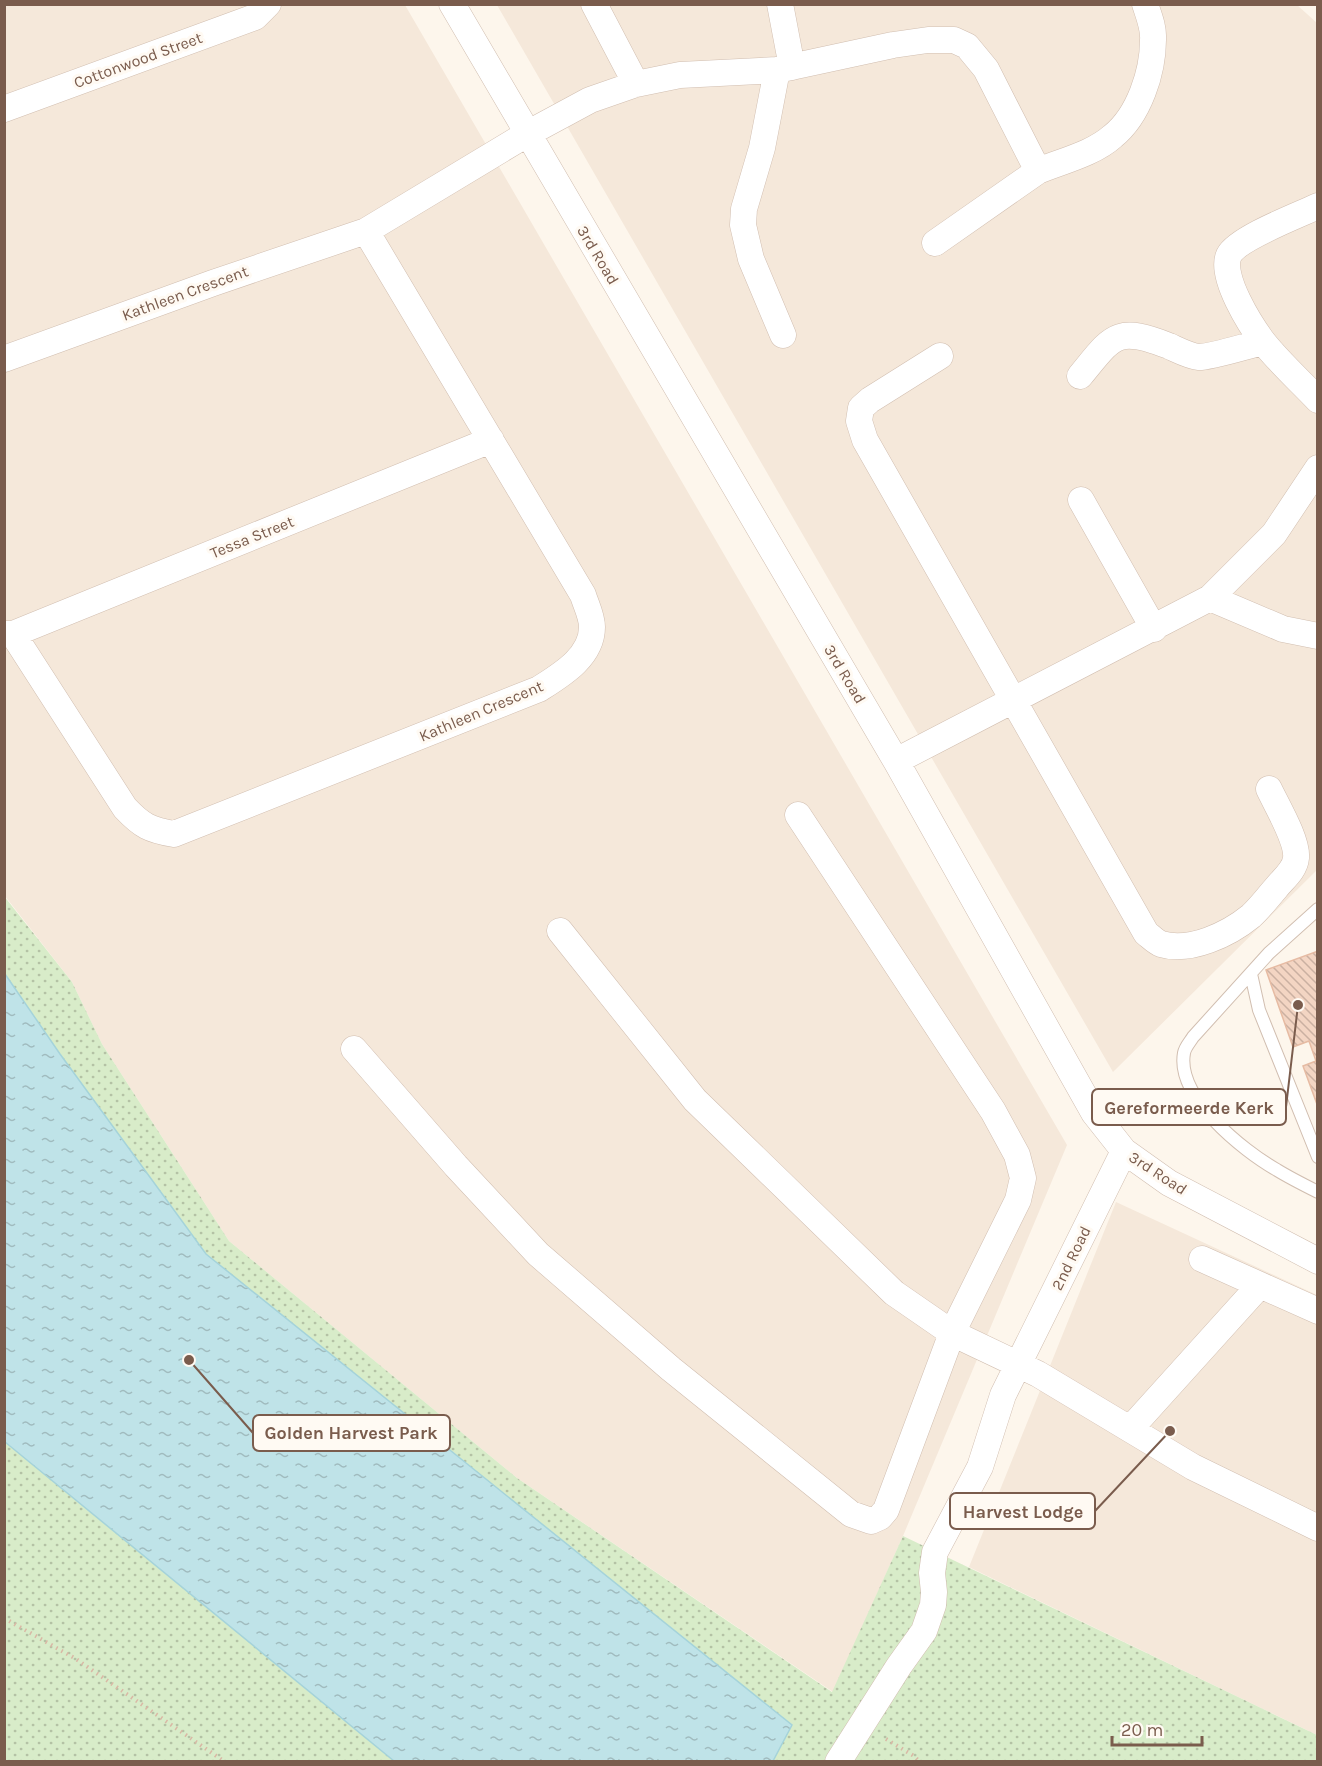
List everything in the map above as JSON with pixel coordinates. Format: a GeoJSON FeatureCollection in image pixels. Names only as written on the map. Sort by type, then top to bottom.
{"type":"FeatureCollection","features":[{"type":"Feature","properties":{"kind":"street","name":"Cottonwood Street"},"geometry":{"type":"LineString","coordinates":[[4,110],[255,17],[268,4]]}},
{"type":"Feature","properties":{"kind":"street","name":"3rd Road"},"geometry":{"type":"LineString","coordinates":[[452,4],[896,761],[1094,1113],[1124,1151],[1169,1184],[1317,1261]]}},
{"type":"Feature","properties":{"kind":"street"},"geometry":{"type":"LineString","coordinates":[[594,4],[636,84]]}},
{"type":"Feature","properties":{"kind":"street"},"geometry":{"type":"LineString","coordinates":[[780,4],[784,68],[744,209],[743,225],[751,260],[783,335]]}},
{"type":"Feature","properties":{"kind":"street"},"geometry":{"type":"LineString","coordinates":[[935,243],[1038,171],[1094,148],[1114,136],[1132,115],[1148,75],[1154,39],[1150,18],[1144,4]]}},
{"type":"Feature","properties":{"kind":"street","name":"Kathleen Crescent"},"geometry":{"type":"LineString","coordinates":[[4,359],[213,283],[366,231],[527,134],[590,100],[636,84],[680,75],[784,68],[893,45],[928,40],[954,40],[967,46],[986,69],[1038,171]]}},
{"type":"Feature","properties":{"kind":"street"},"geometry":{"type":"LineString","coordinates":[[1317,206],[1249,238],[1230,254],[1226,268],[1232,290],[1263,342],[1317,400]]}},
{"type":"Feature","properties":{"kind":"street","name":"Kathleen Crescent"},"geometry":{"type":"LineString","coordinates":[[9,634],[125,808],[137,821],[148,828],[174,834],[539,689],[570,669],[582,655],[592,629],[590,614],[583,596],[366,231]]}},
{"type":"Feature","properties":{"kind":"street"},"geometry":{"type":"LineString","coordinates":[[1080,376],[1109,341],[1120,337],[1133,335],[1201,357],[1263,342]]}},
{"type":"Feature","properties":{"kind":"street"},"geometry":{"type":"LineString","coordinates":[[940,356],[870,399],[861,408],[859,421],[865,440],[1146,933],[1160,944],[1177,946],[1220,936],[1251,916],[1293,867],[1296,858],[1295,846],[1269,789]]}},
{"type":"Feature","properties":{"kind":"street","name":"Tessa Street"},"geometry":{"type":"LineString","coordinates":[[9,634],[491,440]]}},
{"type":"Feature","properties":{"kind":"street"},"geometry":{"type":"LineString","coordinates":[[896,761],[1210,598],[1274,534],[1317,468]]}},
{"type":"Feature","properties":{"kind":"street"},"geometry":{"type":"LineString","coordinates":[[1081,500],[1154,629]]}},
{"type":"Feature","properties":{"kind":"street"},"geometry":{"type":"LineString","coordinates":[[1210,598],[1283,629],[1317,636]]}},
{"type":"Feature","properties":{"kind":"street"},"geometry":{"type":"LineString","coordinates":[[354,1049],[456,1166],[538,1254],[671,1369],[836,1502],[860,1519],[871,1521],[880,1517],[886,1510],[952,1333],[1018,1200],[1023,1178],[1017,1155],[993,1111],[798,815]]}},
{"type":"Feature","properties":{"kind":"street"},"geometry":{"type":"LineString","coordinates":[[560,931],[695,1100],[894,1293],[952,1333],[1038,1374],[1193,1467],[1317,1528]]}},
{"type":"Feature","properties":{"kind":"street","name":"2nd Road"},"geometry":{"type":"LineString","coordinates":[[838,1761],[924,1631],[930,1617],[934,1592],[933,1558],[980,1467],[997,1412],[1018,1365],[1124,1151]]}},
{"type":"Feature","properties":{"kind":"street"},"geometry":{"type":"LineString","coordinates":[[1202,1259],[1317,1311]]}},
{"type":"Feature","properties":{"kind":"street"},"geometry":{"type":"LineString","coordinates":[[1130,1429],[1260,1285]]}},
{"type":"Feature","properties":{"kind":"lane"},"geometry":{"type":"LineString","coordinates":[[1317,909],[1269,953],[1193,1037],[1184,1051],[1183,1068],[1188,1087],[1205,1110],[1236,1141],[1275,1170],[1317,1192]]}},
{"type":"Feature","properties":{"kind":"lane"},"geometry":{"type":"LineString","coordinates":[[1251,974],[1259,1010],[1317,1158]]}},
{"type":"Feature","properties":{"kind":"path"},"geometry":{"type":"LineString","coordinates":[[4,1618],[76,1659],[225,1761]]}},
{"type":"Feature","properties":{"kind":"path"},"geometry":{"type":"LineString","coordinates":[[862,1725],[920,1761]]}},
{"type":"Feature","properties":{"kind":"shaded area"},"geometry":{"type":"Polygon","coordinates":[[[1296,4],[1317,23],[1317,870],[1113,1072],[497,5],[1296,4]]]}},
{"type":"Feature","properties":{"kind":"shaded area"},"geometry":{"type":"Polygon","coordinates":[[[5,5],[405,5],[1067,1145],[903,1536],[833,1692],[517,1478],[229,1241],[102,1044],[72,982],[5,896],[5,5]]]}},
{"type":"Feature","properties":{"kind":"shaded area"},"geometry":{"type":"Polygon","coordinates":[[[1116,1202],[1317,1295],[1317,1735],[969,1567],[1116,1202]]]}},
{"type":"Feature","properties":{"kind":"green space"},"geometry":{"type":"Polygon","coordinates":[[[4,896],[72,982],[102,1044],[229,1241],[517,1478],[832,1692],[903,1536],[1317,1735],[1317,1761],[5,1761],[4,896]]]}},
{"type":"Feature","properties":{"kind":"water"},"geometry":{"type":"Polygon","coordinates":[[[5,974],[60,1054],[206,1254],[792,1725],[773,1761],[394,1761],[5,1442],[5,974]]]}},
{"type":"Feature","properties":{"kind":"building"},"geometry":{"type":"Polygon","coordinates":[[[1318,951],[1318,1107],[1303,1066],[1316,1061],[1309,1041],[1293,1047],[1266,970],[1318,951]]]}},
{"type":"Feature","properties":{"kind":"place","name":"Gereformeerde Kerk"},"geometry":{"type":"Point","coordinates":[1298,1005]}},
{"type":"Feature","properties":{"kind":"place","name":"Golden Harvest Park"},"geometry":{"type":"Point","coordinates":[189,1360]}},
{"type":"Feature","properties":{"kind":"place","name":"Harvest Lodge"},"geometry":{"type":"Point","coordinates":[1170,1431]}}]}
